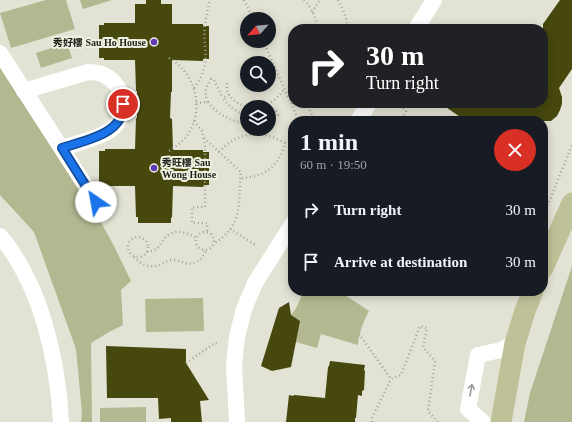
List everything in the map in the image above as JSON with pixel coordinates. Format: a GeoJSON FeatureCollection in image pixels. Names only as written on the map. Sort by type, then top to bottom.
{"type":"FeatureCollection","features":[{"type":"Feature","properties":{"kind":"main road"},"geometry":{"type":"LineString","coordinates":[[548,254],[572,204]]}},
{"type":"Feature","properties":{"kind":"main road"},"geometry":{"type":"LineString","coordinates":[[500,422],[515,343],[531,296]]}},
{"type":"Feature","properties":{"kind":"street"},"geometry":{"type":"LineString","coordinates":[[419,24],[434,0]]}},
{"type":"Feature","properties":{"kind":"street"},"geometry":{"type":"LineString","coordinates":[[0,53],[96,202]]}},
{"type":"Feature","properties":{"kind":"street"},"geometry":{"type":"LineString","coordinates":[[24,91],[88,72],[99,73],[108,77],[116,84],[121,94],[123,104],[122,114],[117,124],[109,131],[100,135],[62,148]]}},
{"type":"Feature","properties":{"kind":"street"},"geometry":{"type":"LineString","coordinates":[[0,236],[23,269],[45,324],[60,398],[61,422]]}},
{"type":"Feature","properties":{"kind":"street"},"geometry":{"type":"LineString","coordinates":[[238,422],[234,365],[237,337],[244,309],[255,283],[288,243]]}},
{"type":"Feature","properties":{"kind":"street"},"geometry":{"type":"LineString","coordinates":[[483,422],[468,410],[478,356],[501,350],[515,343]]}},
{"type":"Feature","properties":{"kind":"path"},"geometry":{"type":"LineString","coordinates":[[194,88],[201,77],[205,65],[205,26],[210,0]]}},
{"type":"Feature","properties":{"kind":"path"},"geometry":{"type":"LineString","coordinates":[[244,0],[250,12]]}},
{"type":"Feature","properties":{"kind":"path"},"geometry":{"type":"LineString","coordinates":[[304,0],[312,12],[317,24]]}},
{"type":"Feature","properties":{"kind":"path"},"geometry":{"type":"LineString","coordinates":[[312,12],[320,0]]}},
{"type":"Feature","properties":{"kind":"path"},"geometry":{"type":"LineString","coordinates":[[338,0],[343,8],[347,24]]}},
{"type":"Feature","properties":{"kind":"path"},"geometry":{"type":"LineString","coordinates":[[266,48],[288,97]]}},
{"type":"Feature","properties":{"kind":"path"},"geometry":{"type":"LineString","coordinates":[[169,58],[186,73],[196,94],[196,116],[192,127],[186,137],[169,151]]}},
{"type":"Feature","properties":{"kind":"path"},"geometry":{"type":"LineString","coordinates":[[240,112],[228,105],[214,80],[211,79],[205,91],[208,102],[213,109],[220,114],[228,119],[240,123]]}},
{"type":"Feature","properties":{"kind":"path"},"geometry":{"type":"LineString","coordinates":[[227,83],[228,95],[240,104]]}},
{"type":"Feature","properties":{"kind":"path"},"geometry":{"type":"LineString","coordinates":[[275,100],[284,88]]}},
{"type":"Feature","properties":{"kind":"path"},"geometry":{"type":"LineString","coordinates":[[223,98],[228,95]]}},
{"type":"Feature","properties":{"kind":"path"},"geometry":{"type":"LineString","coordinates":[[196,102],[208,102]]}},
{"type":"Feature","properties":{"kind":"path"},"geometry":{"type":"LineString","coordinates":[[403,108],[406,111],[403,116]]}},
{"type":"Feature","properties":{"kind":"path"},"geometry":{"type":"LineString","coordinates":[[194,121],[202,131],[204,138],[204,207],[192,206],[192,223],[207,224],[208,233]]}},
{"type":"Feature","properties":{"kind":"path"},"geometry":{"type":"LineString","coordinates":[[220,152],[231,142],[253,134],[268,135],[285,144],[280,158],[269,169],[256,177],[240,178]]}},
{"type":"Feature","properties":{"kind":"path"},"geometry":{"type":"LineString","coordinates":[[147,252],[148,245],[144,239],[137,237],[134,238],[128,245],[129,252],[143,264],[148,266],[160,265],[173,260],[191,264],[201,259],[206,250],[211,248],[213,244],[221,239],[230,230],[236,218],[241,172],[204,138]]}},
{"type":"Feature","properties":{"kind":"path"},"geometry":{"type":"LineString","coordinates":[[548,205],[572,145]]}},
{"type":"Feature","properties":{"kind":"path"},"geometry":{"type":"LineString","coordinates":[[230,230],[257,246]]}},
{"type":"Feature","properties":{"kind":"path"},"geometry":{"type":"LineString","coordinates":[[134,257],[143,256],[147,252],[157,248],[168,235],[173,233],[186,232],[197,239]]}},
{"type":"Feature","properties":{"kind":"path"},"geometry":{"type":"LineString","coordinates":[[206,250],[198,247],[196,242],[200,234],[205,232],[212,236],[213,244]]}},
{"type":"Feature","properties":{"kind":"path"},"geometry":{"type":"LineString","coordinates":[[372,422],[372,418],[391,379],[401,375],[420,326],[427,328],[423,347],[435,361],[428,411],[438,422]]}},
{"type":"Feature","properties":{"kind":"path"},"geometry":{"type":"LineString","coordinates":[[359,334],[391,379]]}},
{"type":"Feature","properties":{"kind":"path"},"geometry":{"type":"LineString","coordinates":[[186,363],[215,344],[218,344]]}},
{"type":"Feature","properties":{"kind":"green space"},"geometry":{"type":"Polygon","coordinates":[[[46,0],[66,0],[75,29],[11,48],[0,13],[46,0]]]}},
{"type":"Feature","properties":{"kind":"green space"},"geometry":{"type":"Polygon","coordinates":[[[80,0],[112,0],[83,9],[80,0]]]}},
{"type":"Feature","properties":{"kind":"green space"},"geometry":{"type":"Polygon","coordinates":[[[67,43],[72,58],[41,68],[36,53],[67,43]]]}},
{"type":"Feature","properties":{"kind":"green space"},"geometry":{"type":"Polygon","coordinates":[[[0,64],[73,172],[114,246],[131,281],[121,290],[123,325],[91,343],[92,422],[81,422],[82,413],[76,349],[34,232],[0,195],[0,64]]]}},
{"type":"Feature","properties":{"kind":"green space"},"geometry":{"type":"Polygon","coordinates":[[[572,266],[572,422],[524,422],[530,393],[572,266]]]}},
{"type":"Feature","properties":{"kind":"green space"},"geometry":{"type":"Polygon","coordinates":[[[302,296],[346,296],[369,311],[359,336],[358,345],[321,334],[317,348],[296,342],[291,315],[302,296]]]}},
{"type":"Feature","properties":{"kind":"green space"},"geometry":{"type":"Polygon","coordinates":[[[203,298],[204,331],[146,332],[145,299],[203,298]]]}},
{"type":"Feature","properties":{"kind":"green space"},"geometry":{"type":"Polygon","coordinates":[[[146,407],[146,422],[100,422],[100,408],[146,407]]]}},
{"type":"Feature","properties":{"kind":"building"},"geometry":{"type":"Polygon","coordinates":[[[146,0],[161,0],[161,4],[172,4],[172,24],[203,24],[203,26],[209,26],[209,59],[203,59],[203,61],[172,60],[170,118],[172,119],[173,150],[203,150],[203,152],[209,152],[209,185],[204,185],[203,187],[173,186],[171,223],[138,223],[138,217],[136,217],[135,186],[105,186],[105,184],[99,184],[99,151],[105,151],[105,149],[135,149],[137,91],[135,60],[104,60],[104,58],[99,58],[99,25],[104,25],[104,23],[135,23],[135,4],[146,4],[146,0]]]}},
{"type":"Feature","properties":{"kind":"building"},"geometry":{"type":"Polygon","coordinates":[[[560,0],[572,0],[572,69],[559,88],[562,97],[562,104],[557,116],[551,121],[548,121],[548,116],[459,116],[447,108],[548,108],[548,24],[543,24],[560,0]]]}},
{"type":"Feature","properties":{"kind":"building"},"geometry":{"type":"Polygon","coordinates":[[[289,302],[291,315],[300,321],[291,367],[272,371],[261,366],[279,308],[289,302]]]}},
{"type":"Feature","properties":{"kind":"building"},"geometry":{"type":"Polygon","coordinates":[[[106,346],[186,349],[186,363],[209,400],[200,401],[202,422],[171,422],[171,418],[159,419],[158,398],[107,398],[106,346]]]}},
{"type":"Feature","properties":{"kind":"building"},"geometry":{"type":"Polygon","coordinates":[[[330,361],[365,365],[364,390],[362,391],[362,396],[358,395],[355,422],[286,422],[289,395],[325,398],[330,361]]]}},
{"type":"Feature","properties":{"kind":"place","name":"秀好樓 Sau Ho House"},"geometry":{"type":"Point","coordinates":[154,42]}},
{"type":"Feature","properties":{"kind":"place","name":"秀旺樓 Sau Wong House"},"geometry":{"type":"Point","coordinates":[154,168]}},
{"type":"Feature","properties":{"kind":"route"},"geometry":{"type":"LineString","coordinates":[[96,202],[62,148],[109,131],[117,124],[122,114],[123,104]]}}]}
